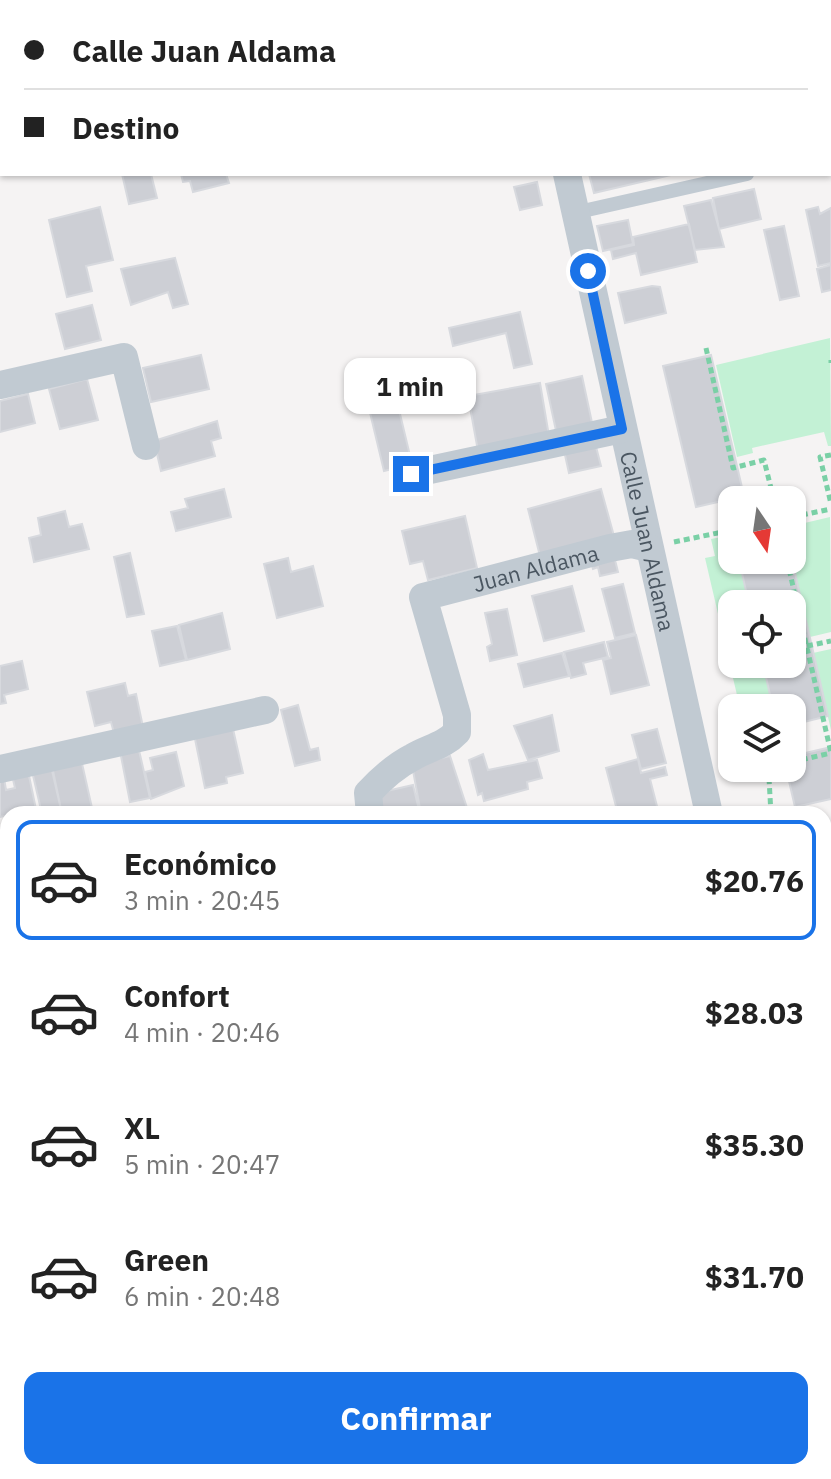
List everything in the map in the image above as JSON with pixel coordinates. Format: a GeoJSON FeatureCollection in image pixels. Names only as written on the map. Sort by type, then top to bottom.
{"type":"FeatureCollection","features":[{"type":"Feature","properties":{"kind":"street","name":"Calle Juan Aldama"},"geometry":{"type":"LineString","coordinates":[[567,176],[707,806]]}},
{"type":"Feature","properties":{"kind":"street"},"geometry":{"type":"LineString","coordinates":[[0,385],[124,357],[146,446]]}},
{"type":"Feature","properties":{"kind":"street"},"geometry":{"type":"LineString","coordinates":[[411,474],[622,429]]}},
{"type":"Feature","properties":{"kind":"street","name":"Juan Aldama"},"geometry":{"type":"LineString","coordinates":[[369,806],[368,793],[379,781],[397,766],[440,746],[457,732],[457,715],[423,597],[610,548],[632,544],[649,548]]}},
{"type":"Feature","properties":{"kind":"street"},"geometry":{"type":"LineString","coordinates":[[0,769],[265,710]]}},
{"type":"Feature","properties":{"kind":"lane"},"geometry":{"type":"LineString","coordinates":[[574,213],[738,176]]}},
{"type":"Feature","properties":{"kind":"path"},"geometry":{"type":"LineString","coordinates":[[706,348],[733,468],[764,460],[770,486]]}},
{"type":"Feature","properties":{"kind":"path"},"geometry":{"type":"LineString","coordinates":[[806,513],[831,507],[820,457],[831,455]]}},
{"type":"Feature","properties":{"kind":"path"},"geometry":{"type":"LineString","coordinates":[[679,541],[718,533]]}},
{"type":"Feature","properties":{"kind":"path"},"geometry":{"type":"LineString","coordinates":[[790,574],[831,753],[806,759]]}},
{"type":"Feature","properties":{"kind":"path"},"geometry":{"type":"LineString","coordinates":[[807,646],[831,641]]}},
{"type":"Feature","properties":{"kind":"path"},"geometry":{"type":"LineString","coordinates":[[769,782],[771,806]]}},
{"type":"Feature","properties":{"kind":"green space"},"geometry":{"type":"Polygon","coordinates":[[[830,338],[831,446],[828,446],[824,432],[752,448],[753,453],[737,457],[716,365],[830,338]]]}},
{"type":"Feature","properties":{"kind":"green space"},"geometry":{"type":"Polygon","coordinates":[[[830,517],[831,632],[810,637],[806,620],[806,590],[799,590],[795,574],[806,574],[806,523],[830,517]]]}},
{"type":"Feature","properties":{"kind":"green space"},"geometry":{"type":"Polygon","coordinates":[[[718,538],[718,574],[742,574],[746,590],[718,590],[718,614],[705,558],[715,556],[711,539],[718,538]]]}},
{"type":"Feature","properties":{"kind":"green space"},"geometry":{"type":"Polygon","coordinates":[[[831,649],[831,730],[813,653],[831,649]]]}},
{"type":"Feature","properties":{"kind":"green space"},"geometry":{"type":"Polygon","coordinates":[[[733,678],[766,678],[770,694],[737,694],[733,678]]]}},
{"type":"Feature","properties":{"kind":"building"},"geometry":{"type":"Polygon","coordinates":[[[122,176],[152,176],[157,198],[129,204],[122,176]]]}},
{"type":"Feature","properties":{"kind":"building"},"geometry":{"type":"Polygon","coordinates":[[[182,176],[227,176],[229,183],[193,192],[190,181],[183,182],[182,176]]]}},
{"type":"Feature","properties":{"kind":"building"},"geometry":{"type":"Polygon","coordinates":[[[590,176],[666,176],[594,193],[590,176]]]}},
{"type":"Feature","properties":{"kind":"building"},"geometry":{"type":"Polygon","coordinates":[[[537,182],[542,205],[520,210],[514,187],[537,182]]]}},
{"type":"Feature","properties":{"kind":"building"},"geometry":{"type":"Polygon","coordinates":[[[754,189],[761,219],[719,229],[713,198],[754,189]]]}},
{"type":"Feature","properties":{"kind":"building"},"geometry":{"type":"Polygon","coordinates":[[[711,200],[724,247],[695,250],[684,206],[711,200]]]}},
{"type":"Feature","properties":{"kind":"building"},"geometry":{"type":"Polygon","coordinates":[[[100,207],[113,260],[86,266],[92,291],[67,297],[49,220],[100,207]]]}},
{"type":"Feature","properties":{"kind":"building"},"geometry":{"type":"Polygon","coordinates":[[[818,207],[820,214],[831,208],[831,263],[818,266],[806,210],[818,207]]]}},
{"type":"Feature","properties":{"kind":"building"},"geometry":{"type":"Polygon","coordinates":[[[628,220],[633,244],[603,251],[597,226],[628,220]]]}},
{"type":"Feature","properties":{"kind":"building"},"geometry":{"type":"Polygon","coordinates":[[[689,224],[697,262],[641,275],[636,253],[613,259],[611,250],[634,245],[633,237],[689,224]]]}},
{"type":"Feature","properties":{"kind":"building"},"geometry":{"type":"Polygon","coordinates":[[[784,226],[799,296],[780,300],[764,230],[784,226]]]}},
{"type":"Feature","properties":{"kind":"building"},"geometry":{"type":"Polygon","coordinates":[[[175,258],[188,304],[173,308],[168,292],[131,305],[121,269],[175,258]]]}},
{"type":"Feature","properties":{"kind":"building"},"geometry":{"type":"Polygon","coordinates":[[[831,265],[831,290],[822,292],[817,269],[831,265]]]}},
{"type":"Feature","properties":{"kind":"building"},"geometry":{"type":"Polygon","coordinates":[[[660,287],[666,313],[625,323],[618,293],[660,287]]]}},
{"type":"Feature","properties":{"kind":"building"},"geometry":{"type":"Polygon","coordinates":[[[92,305],[101,340],[65,349],[56,314],[92,305]]]}},
{"type":"Feature","properties":{"kind":"building"},"geometry":{"type":"Polygon","coordinates":[[[520,312],[532,364],[514,368],[506,333],[453,346],[449,328],[520,312]]]}},
{"type":"Feature","properties":{"kind":"building"},"geometry":{"type":"Polygon","coordinates":[[[201,355],[209,389],[151,402],[143,368],[201,355]]]}},
{"type":"Feature","properties":{"kind":"building"},"geometry":{"type":"Polygon","coordinates":[[[711,355],[742,486],[718,486],[718,502],[696,507],[663,366],[711,355]]]}},
{"type":"Feature","properties":{"kind":"building"},"geometry":{"type":"Polygon","coordinates":[[[582,376],[594,432],[558,440],[546,384],[582,376]]]}},
{"type":"Feature","properties":{"kind":"building"},"geometry":{"type":"Polygon","coordinates":[[[87,379],[98,420],[60,429],[49,389],[87,379]]]}},
{"type":"Feature","properties":{"kind":"building"},"geometry":{"type":"Polygon","coordinates":[[[540,383],[549,436],[478,451],[468,396],[540,383]]]}},
{"type":"Feature","properties":{"kind":"building"},"geometry":{"type":"Polygon","coordinates":[[[394,389],[412,464],[384,471],[366,396],[394,389]]]}},
{"type":"Feature","properties":{"kind":"building"},"geometry":{"type":"Polygon","coordinates":[[[28,394],[35,423],[0,432],[0,401],[28,394]]]}},
{"type":"Feature","properties":{"kind":"building"},"geometry":{"type":"Polygon","coordinates":[[[217,421],[221,438],[211,441],[215,456],[161,471],[154,441],[217,421]]]}},
{"type":"Feature","properties":{"kind":"building"},"geometry":{"type":"Polygon","coordinates":[[[594,439],[601,466],[569,473],[563,446],[594,439]]]}},
{"type":"Feature","properties":{"kind":"building"},"geometry":{"type":"Polygon","coordinates":[[[224,489],[231,517],[176,531],[171,512],[188,508],[185,499],[224,489]]]}},
{"type":"Feature","properties":{"kind":"building"},"geometry":{"type":"Polygon","coordinates":[[[601,489],[614,536],[540,556],[528,509],[601,489]]]}},
{"type":"Feature","properties":{"kind":"building"},"geometry":{"type":"Polygon","coordinates":[[[65,511],[69,527],[82,524],[89,549],[34,562],[29,538],[41,535],[38,518],[65,511]]]}},
{"type":"Feature","properties":{"kind":"building"},"geometry":{"type":"Polygon","coordinates":[[[465,516],[477,568],[428,580],[423,561],[410,564],[402,531],[465,516]]]}},
{"type":"Feature","properties":{"kind":"building"},"geometry":{"type":"Polygon","coordinates":[[[130,553],[144,614],[127,617],[114,557],[130,553]]]}},
{"type":"Feature","properties":{"kind":"building"},"geometry":{"type":"Polygon","coordinates":[[[614,556],[618,572],[600,576],[598,567],[593,569],[591,562],[614,556]]]}},
{"type":"Feature","properties":{"kind":"building"},"geometry":{"type":"Polygon","coordinates":[[[288,558],[291,572],[313,566],[323,606],[277,618],[264,564],[288,558]]]}},
{"type":"Feature","properties":{"kind":"building"},"geometry":{"type":"Polygon","coordinates":[[[742,574],[795,574],[799,590],[746,590],[742,574]]]}},
{"type":"Feature","properties":{"kind":"building"},"geometry":{"type":"Polygon","coordinates":[[[623,584],[635,633],[615,638],[602,589],[623,584]]]}},
{"type":"Feature","properties":{"kind":"building"},"geometry":{"type":"Polygon","coordinates":[[[572,586],[584,631],[544,641],[532,596],[572,586]]]}},
{"type":"Feature","properties":{"kind":"building"},"geometry":{"type":"Polygon","coordinates":[[[507,609],[517,655],[490,661],[487,647],[492,644],[485,613],[507,609]]]}},
{"type":"Feature","properties":{"kind":"building"},"geometry":{"type":"Polygon","coordinates":[[[222,613],[230,649],[187,660],[179,625],[222,613]]]}},
{"type":"Feature","properties":{"kind":"building"},"geometry":{"type":"Polygon","coordinates":[[[806,621],[828,716],[806,722],[806,694],[770,694],[766,678],[806,678],[806,621]]]}},
{"type":"Feature","properties":{"kind":"building"},"geometry":{"type":"Polygon","coordinates":[[[177,626],[186,660],[160,666],[152,631],[177,626]]]}},
{"type":"Feature","properties":{"kind":"building"},"geometry":{"type":"Polygon","coordinates":[[[636,635],[649,685],[611,694],[603,660],[611,658],[607,642],[636,635]]]}},
{"type":"Feature","properties":{"kind":"building"},"geometry":{"type":"Polygon","coordinates":[[[604,642],[608,657],[583,663],[586,674],[571,678],[564,652],[604,642]]]}},
{"type":"Feature","properties":{"kind":"building"},"geometry":{"type":"Polygon","coordinates":[[[562,653],[569,676],[524,687],[518,664],[562,653]]]}},
{"type":"Feature","properties":{"kind":"building"},"geometry":{"type":"Polygon","coordinates":[[[22,661],[28,689],[4,695],[6,703],[0,704],[0,666],[22,661]]]}},
{"type":"Feature","properties":{"kind":"building"},"geometry":{"type":"Polygon","coordinates":[[[125,683],[128,696],[136,694],[143,727],[114,733],[111,722],[95,726],[87,692],[125,683]]]}},
{"type":"Feature","properties":{"kind":"building"},"geometry":{"type":"Polygon","coordinates":[[[298,705],[310,750],[318,748],[320,760],[295,766],[281,710],[298,705]]]}},
{"type":"Feature","properties":{"kind":"building"},"geometry":{"type":"Polygon","coordinates":[[[552,715],[559,751],[528,760],[514,726],[552,715]]]}},
{"type":"Feature","properties":{"kind":"building"},"geometry":{"type":"Polygon","coordinates":[[[233,729],[243,773],[226,777],[227,783],[205,788],[194,734],[233,729]]]}},
{"type":"Feature","properties":{"kind":"building"},"geometry":{"type":"Polygon","coordinates":[[[657,729],[666,763],[641,769],[632,735],[657,729]]]}},
{"type":"Feature","properties":{"kind":"building"},"geometry":{"type":"Polygon","coordinates":[[[138,746],[150,798],[130,802],[120,751],[138,746]]]}},
{"type":"Feature","properties":{"kind":"building"},"geometry":{"type":"Polygon","coordinates":[[[831,747],[831,799],[795,806],[789,782],[806,782],[806,753],[831,747]]]}},
{"type":"Feature","properties":{"kind":"building"},"geometry":{"type":"Polygon","coordinates":[[[176,752],[184,786],[151,799],[145,772],[153,770],[150,758],[176,752]]]}},
{"type":"Feature","properties":{"kind":"building"},"geometry":{"type":"Polygon","coordinates":[[[483,754],[488,770],[537,760],[542,778],[527,782],[528,789],[484,801],[482,793],[478,795],[469,760],[483,754]]]}},
{"type":"Feature","properties":{"kind":"building"},"geometry":{"type":"Polygon","coordinates":[[[450,756],[466,806],[420,806],[412,765],[450,756]]]}},
{"type":"Feature","properties":{"kind":"building"},"geometry":{"type":"Polygon","coordinates":[[[81,759],[92,806],[60,806],[52,766],[81,759]]]}},
{"type":"Feature","properties":{"kind":"building"},"geometry":{"type":"Polygon","coordinates":[[[638,759],[641,773],[665,767],[667,775],[650,779],[657,806],[616,806],[606,768],[638,759]]]}},
{"type":"Feature","properties":{"kind":"building"},"geometry":{"type":"Polygon","coordinates":[[[51,766],[60,806],[40,806],[32,771],[51,766]]]}},
{"type":"Feature","properties":{"kind":"building"},"geometry":{"type":"Polygon","coordinates":[[[28,771],[35,806],[0,806],[0,779],[4,778],[6,790],[15,788],[12,775],[28,771]]]}},
{"type":"Feature","properties":{"kind":"building"},"geometry":{"type":"Polygon","coordinates":[[[413,785],[418,806],[381,806],[378,793],[413,785]]]}},
{"type":"Feature","properties":{"kind":"route"},"geometry":{"type":"LineString","coordinates":[[411,474],[622,429],[588,271]]}}]}
